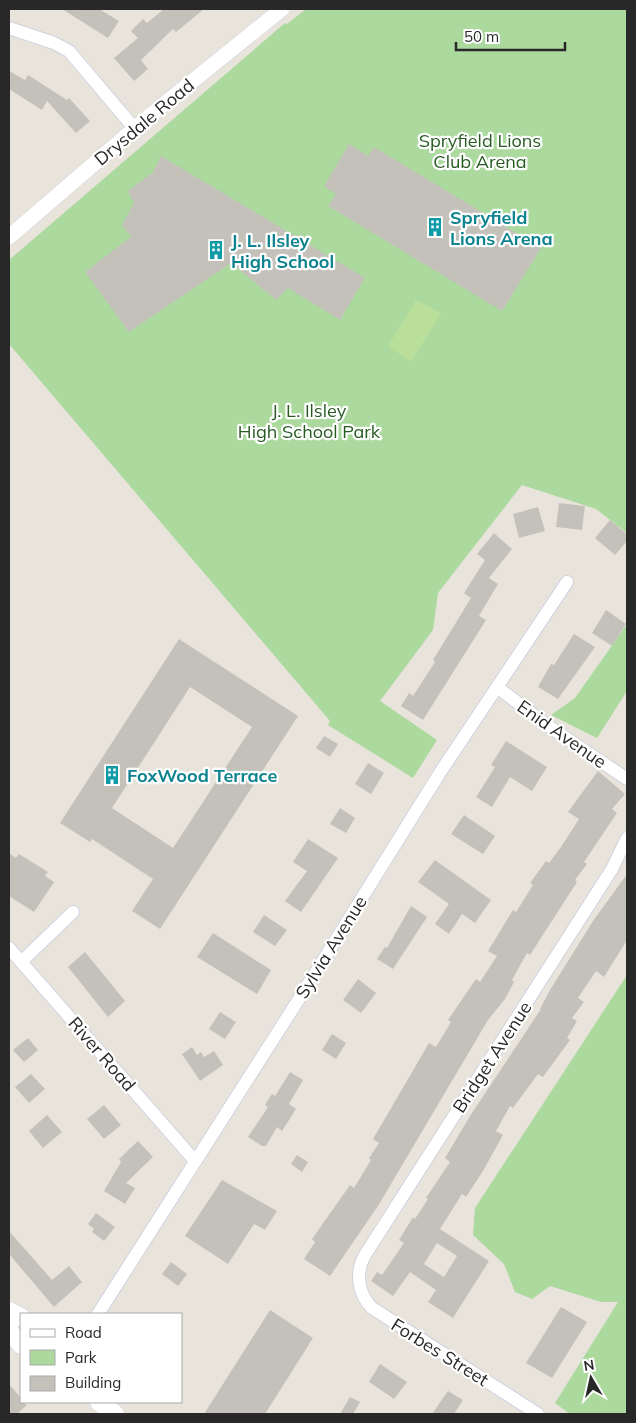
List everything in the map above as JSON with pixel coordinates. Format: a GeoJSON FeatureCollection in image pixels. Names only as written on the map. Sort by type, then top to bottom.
{"type":"FeatureCollection","features":[{"type":"Feature","properties":{"kind":"main road"},"geometry":{"type":"LineString","coordinates":[[9,1328],[9,1331],[20,1344]]}},
{"type":"Feature","properties":{"kind":"main road"},"geometry":{"type":"LineString","coordinates":[[100,1403],[114,1414]]}},
{"type":"Feature","properties":{"kind":"street","name":"Drysdale Road"},"geometry":{"type":"LineString","coordinates":[[9,237],[135,129],[282,9]]}},
{"type":"Feature","properties":{"kind":"street"},"geometry":{"type":"LineString","coordinates":[[9,28],[54,43],[69,51],[135,129]]}},
{"type":"Feature","properties":{"kind":"street","name":"Sylvia Avenue"},"geometry":{"type":"LineString","coordinates":[[99,1313],[441,771],[567,582]]}},
{"type":"Feature","properties":{"kind":"street","name":"Enid Avenue"},"geometry":{"type":"LineString","coordinates":[[497,688],[627,779]]}},
{"type":"Feature","properties":{"kind":"street","name":"Bridget Avenue"},"geometry":{"type":"LineString","coordinates":[[359,1276],[365,1255],[612,869],[627,838]]}},
{"type":"Feature","properties":{"kind":"street"},"geometry":{"type":"LineString","coordinates":[[21,962],[73,912]]}},
{"type":"Feature","properties":{"kind":"street","name":"River Road"},"geometry":{"type":"LineString","coordinates":[[9,948],[195,1161]]}},
{"type":"Feature","properties":{"kind":"street","name":"Forbes Street"},"geometry":{"type":"LineString","coordinates":[[359,1276],[363,1296],[375,1310],[538,1414]]}},
{"type":"Feature","properties":{"kind":"green space"},"geometry":{"type":"Polygon","coordinates":[[[306,9],[627,9],[627,533],[596,509],[522,485],[438,593],[433,630],[380,701],[437,740],[413,778],[328,725],[330,721],[9,344],[9,260],[285,23],[287,24],[306,9]]]}},
{"type":"Feature","properties":{"kind":"green space"},"geometry":{"type":"Polygon","coordinates":[[[416,300],[441,313],[411,362],[388,346],[416,300]]]}},
{"type":"Feature","properties":{"kind":"green space"},"geometry":{"type":"Polygon","coordinates":[[[627,624],[627,691],[597,738],[551,715],[575,698],[627,624]]]}},
{"type":"Feature","properties":{"kind":"green space"},"geometry":{"type":"Polygon","coordinates":[[[627,975],[627,1414],[570,1414],[555,1403],[618,1302],[601,1302],[550,1286],[532,1299],[515,1292],[504,1264],[473,1235],[475,1208],[627,975]]]}},
{"type":"Feature","properties":{"kind":"building"},"geometry":{"type":"Polygon","coordinates":[[[62,9],[99,9],[119,21],[108,38],[62,9]]]}},
{"type":"Feature","properties":{"kind":"building"},"geometry":{"type":"Polygon","coordinates":[[[164,9],[204,9],[176,32],[173,29],[141,60],[148,69],[134,81],[114,58],[138,38],[131,31],[143,19],[147,23],[164,9]]]}},
{"type":"Feature","properties":{"kind":"building"},"geometry":{"type":"Polygon","coordinates":[[[9,71],[25,80],[28,75],[67,100],[69,98],[90,121],[76,133],[47,101],[42,110],[9,89],[9,71]]]}},
{"type":"Feature","properties":{"kind":"building","name":"Spryfield Lions Arena"},"geometry":{"type":"Polygon","coordinates":[[[349,144],[368,156],[374,147],[541,248],[502,311],[328,206],[336,194],[324,186],[349,144]]]}},
{"type":"Feature","properties":{"kind":"building","name":"J. L. Ilsley High School"},"geometry":{"type":"Polygon","coordinates":[[[161,156],[365,278],[340,320],[288,288],[276,300],[231,263],[129,332],[85,272],[131,237],[122,225],[134,203],[128,191],[153,172],[161,156]]]}},
{"type":"Feature","properties":{"kind":"building"},"geometry":{"type":"Polygon","coordinates":[[[559,503],[585,506],[582,530],[556,527],[559,503]]]}},
{"type":"Feature","properties":{"kind":"building"},"geometry":{"type":"Polygon","coordinates":[[[538,507],[545,531],[519,538],[513,514],[538,507]]]}},
{"type":"Feature","properties":{"kind":"building"},"geometry":{"type":"Polygon","coordinates":[[[610,520],[627,534],[627,541],[615,555],[595,538],[610,520]]]}},
{"type":"Feature","properties":{"kind":"building"},"geometry":{"type":"Polygon","coordinates":[[[494,533],[512,549],[489,578],[498,584],[479,616],[486,620],[423,720],[401,706],[409,693],[413,696],[435,662],[433,660],[471,598],[464,593],[485,560],[477,554],[494,533]]]}},
{"type":"Feature","properties":{"kind":"building"},"geometry":{"type":"Polygon","coordinates":[[[606,610],[626,624],[612,646],[592,633],[606,610]]]}},
{"type":"Feature","properties":{"kind":"building"},"geometry":{"type":"Polygon","coordinates":[[[574,634],[595,647],[558,699],[538,687],[551,664],[554,665],[574,634]]]}},
{"type":"Feature","properties":{"kind":"building","name":"FoxWood Terrace"},"geometry":{"type":"Polygon","coordinates":[[[179,639],[298,716],[160,929],[132,911],[153,879],[92,839],[90,842],[60,823],[179,639]],[[190,687],[112,808],[173,848],[252,727],[190,687]]]}},
{"type":"Feature","properties":{"kind":"building"},"geometry":{"type":"Polygon","coordinates":[[[324,736],[338,744],[330,757],[316,748],[324,736]]]}},
{"type":"Feature","properties":{"kind":"building"},"geometry":{"type":"Polygon","coordinates":[[[506,741],[547,767],[532,791],[510,777],[492,807],[476,797],[495,767],[491,765],[506,741]]]}},
{"type":"Feature","properties":{"kind":"building"},"geometry":{"type":"Polygon","coordinates":[[[368,763],[384,773],[371,794],[355,784],[368,763]]]}},
{"type":"Feature","properties":{"kind":"building"},"geometry":{"type":"Polygon","coordinates":[[[598,771],[625,794],[612,809],[617,813],[584,862],[587,864],[575,880],[577,882],[530,955],[527,953],[512,980],[514,982],[505,999],[488,1020],[378,1206],[330,1276],[304,1259],[315,1242],[312,1239],[350,1185],[354,1188],[371,1160],[369,1158],[379,1143],[373,1139],[429,1043],[436,1047],[451,1022],[448,1020],[476,979],[480,982],[497,956],[488,951],[513,910],[516,912],[533,885],[530,883],[546,861],[549,863],[579,819],[568,812],[598,771]]]}},
{"type":"Feature","properties":{"kind":"building"},"geometry":{"type":"Polygon","coordinates":[[[340,808],[355,818],[346,833],[330,824],[340,808]]]}},
{"type":"Feature","properties":{"kind":"building"},"geometry":{"type":"Polygon","coordinates":[[[464,815],[495,836],[483,854],[451,834],[464,815]]]}},
{"type":"Feature","properties":{"kind":"building"},"geometry":{"type":"Polygon","coordinates":[[[308,839],[338,858],[301,912],[285,901],[307,871],[293,862],[308,839]]]}},
{"type":"Feature","properties":{"kind":"building"},"geometry":{"type":"Polygon","coordinates":[[[9,853],[16,858],[19,854],[48,872],[45,876],[54,882],[34,912],[9,896],[9,853]]]}},
{"type":"Feature","properties":{"kind":"building"},"geometry":{"type":"Polygon","coordinates":[[[435,860],[491,900],[475,923],[462,914],[449,934],[435,924],[449,904],[418,882],[435,860]]]}},
{"type":"Feature","properties":{"kind":"building"},"geometry":{"type":"Polygon","coordinates":[[[627,874],[627,940],[604,977],[596,971],[578,998],[584,1002],[572,1018],[577,1021],[567,1038],[570,1040],[543,1077],[538,1074],[513,1108],[510,1106],[496,1131],[503,1135],[483,1171],[466,1197],[462,1194],[440,1229],[489,1261],[453,1318],[428,1302],[436,1290],[410,1272],[393,1296],[371,1281],[377,1272],[382,1275],[404,1243],[399,1240],[413,1217],[415,1219],[428,1199],[426,1198],[450,1162],[445,1158],[470,1116],[541,1009],[550,990],[593,921],[627,874]],[[437,1243],[424,1264],[444,1277],[457,1256],[437,1243]]]}},
{"type":"Feature","properties":{"kind":"building"},"geometry":{"type":"Polygon","coordinates":[[[411,906],[427,917],[393,969],[377,959],[385,947],[387,948],[411,906]]]}},
{"type":"Feature","properties":{"kind":"building"},"geometry":{"type":"Polygon","coordinates":[[[264,915],[287,930],[275,946],[253,932],[264,915]]]}},
{"type":"Feature","properties":{"kind":"building"},"geometry":{"type":"Polygon","coordinates":[[[213,933],[271,970],[257,994],[197,957],[213,933]]]}},
{"type":"Feature","properties":{"kind":"building"},"geometry":{"type":"Polygon","coordinates":[[[85,952],[125,1001],[108,1017],[68,967],[85,952]]]}},
{"type":"Feature","properties":{"kind":"building"},"geometry":{"type":"Polygon","coordinates":[[[358,979],[376,993],[361,1013],[343,1000],[358,979]]]}},
{"type":"Feature","properties":{"kind":"building"},"geometry":{"type":"Polygon","coordinates":[[[220,1012],[236,1022],[225,1039],[209,1029],[220,1012]]]}},
{"type":"Feature","properties":{"kind":"building"},"geometry":{"type":"Polygon","coordinates":[[[332,1034],[346,1043],[336,1059],[322,1050],[332,1034]]]}},
{"type":"Feature","properties":{"kind":"building"},"geometry":{"type":"Polygon","coordinates":[[[28,1038],[38,1050],[24,1062],[13,1050],[28,1038]]]}},
{"type":"Feature","properties":{"kind":"building"},"geometry":{"type":"Polygon","coordinates":[[[192,1047],[197,1055],[201,1052],[204,1057],[214,1051],[223,1065],[200,1081],[182,1054],[192,1047]]]}},
{"type":"Feature","properties":{"kind":"building"},"geometry":{"type":"Polygon","coordinates":[[[290,1072],[303,1080],[289,1104],[296,1109],[282,1131],[277,1127],[266,1146],[262,1146],[248,1137],[268,1107],[265,1105],[272,1094],[275,1096],[290,1072]]]}},
{"type":"Feature","properties":{"kind":"building"},"geometry":{"type":"Polygon","coordinates":[[[31,1074],[45,1089],[29,1103],[15,1087],[31,1074]]]}},
{"type":"Feature","properties":{"kind":"building"},"geometry":{"type":"Polygon","coordinates":[[[104,1105],[121,1125],[104,1139],[87,1119],[104,1105]]]}},
{"type":"Feature","properties":{"kind":"building"},"geometry":{"type":"Polygon","coordinates":[[[47,1115],[62,1132],[43,1148],[29,1131],[47,1115]]]}},
{"type":"Feature","properties":{"kind":"building"},"geometry":{"type":"Polygon","coordinates":[[[138,1141],[153,1157],[126,1183],[135,1188],[125,1204],[104,1191],[121,1162],[119,1159],[138,1141]]]}},
{"type":"Feature","properties":{"kind":"building"},"geometry":{"type":"Polygon","coordinates":[[[297,1155],[308,1162],[302,1172],[291,1164],[297,1155]]]}},
{"type":"Feature","properties":{"kind":"building"},"geometry":{"type":"Polygon","coordinates":[[[222,1180],[277,1211],[265,1230],[254,1224],[228,1264],[185,1236],[222,1180]]]}},
{"type":"Feature","properties":{"kind":"building"},"geometry":{"type":"Polygon","coordinates":[[[96,1213],[115,1227],[104,1241],[92,1232],[94,1229],[88,1224],[96,1213]]]}},
{"type":"Feature","properties":{"kind":"building"},"geometry":{"type":"Polygon","coordinates":[[[9,1231],[52,1280],[69,1266],[82,1282],[54,1307],[9,1254],[9,1231]]]}},
{"type":"Feature","properties":{"kind":"building"},"geometry":{"type":"Polygon","coordinates":[[[171,1262],[187,1274],[178,1286],[162,1274],[171,1262]]]}},
{"type":"Feature","properties":{"kind":"building"},"geometry":{"type":"Polygon","coordinates":[[[561,1307],[587,1322],[552,1378],[526,1363],[561,1307]]]}},
{"type":"Feature","properties":{"kind":"building"},"geometry":{"type":"Polygon","coordinates":[[[270,1310],[313,1338],[265,1414],[204,1414],[270,1310]]]}},
{"type":"Feature","properties":{"kind":"building"},"geometry":{"type":"Polygon","coordinates":[[[380,1364],[407,1382],[394,1399],[369,1382],[380,1364]]]}},
{"type":"Feature","properties":{"kind":"building"},"geometry":{"type":"Polygon","coordinates":[[[9,1384],[20,1397],[20,1403],[27,1405],[17,1414],[9,1414],[9,1384]]]}},
{"type":"Feature","properties":{"kind":"building"},"geometry":{"type":"Polygon","coordinates":[[[448,1391],[463,1400],[454,1414],[432,1414],[448,1391]]]}},
{"type":"Feature","properties":{"kind":"building"},"geometry":{"type":"Polygon","coordinates":[[[350,1397],[360,1402],[353,1414],[340,1414],[350,1397]]]}},
{"type":"Feature","properties":{"kind":"place","name":"Spryfield Lions Arena"},"geometry":{"type":"Point","coordinates":[435,227]}},
{"type":"Feature","properties":{"kind":"place","name":"J. L. Ilsley High School"},"geometry":{"type":"Point","coordinates":[216,250]}},
{"type":"Feature","properties":{"kind":"place","name":"FoxWood Terrace"},"geometry":{"type":"Point","coordinates":[112,775]}},
{"type":"Feature","properties":{"kind":"park label","name":"Spryfield Lions Club Arena"},"geometry":{"type":"Point","coordinates":[480,150]}},
{"type":"Feature","properties":{"kind":"park label","name":"J. L. Ilsley High School Park"},"geometry":{"type":"Point","coordinates":[309,420]}}]}
